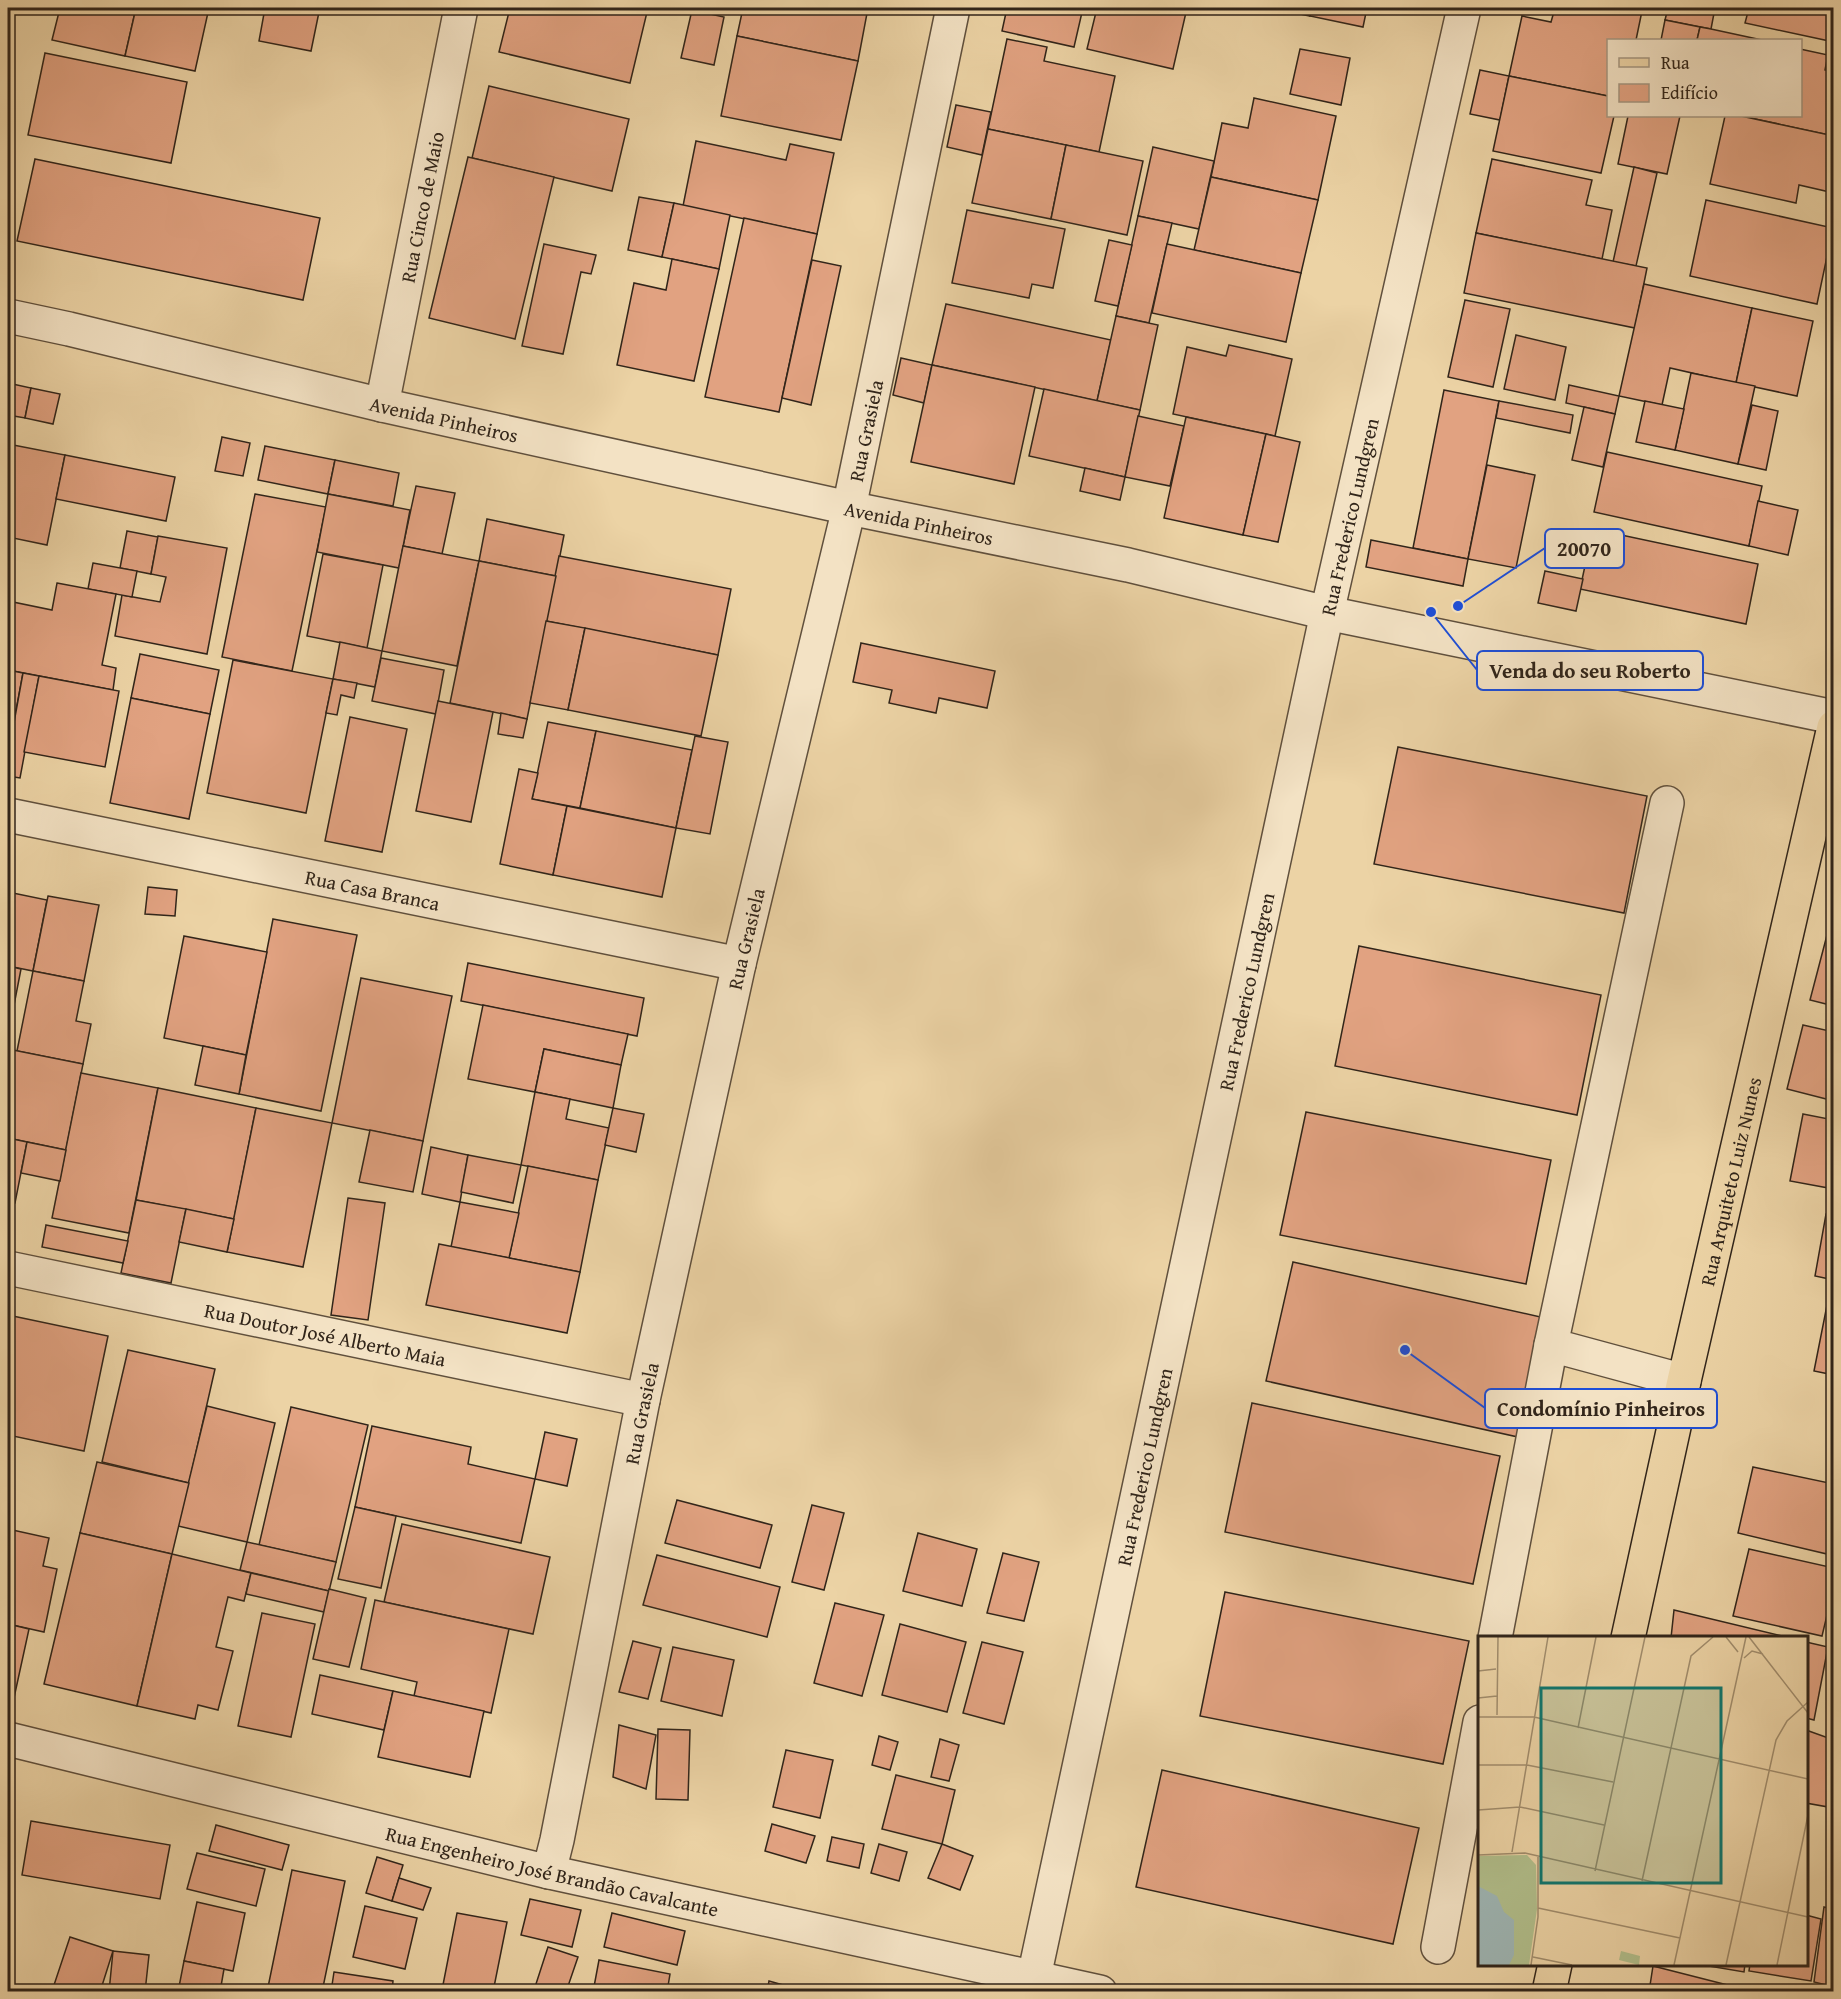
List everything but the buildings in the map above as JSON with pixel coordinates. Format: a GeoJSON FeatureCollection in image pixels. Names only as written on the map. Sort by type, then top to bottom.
{"type":"FeatureCollection","features":[{"type":"Feature","properties":{"kind":"main road","name":"Rua Arquiteto Luiz Nunes"},"geometry":{"type":"LineString","coordinates":[[1628,1636],[1833,727]]}},
{"type":"Feature","properties":{"kind":"main road"},"geometry":{"type":"LineString","coordinates":[[1549,1992],[1555,1966]]}},
{"type":"Feature","properties":{"kind":"street","name":"Rua Cinco de Maio"},"geometry":{"type":"LineString","coordinates":[[382,405],[460,8]]}},
{"type":"Feature","properties":{"kind":"street","name":"Rua Grasiela"},"geometry":{"type":"LineString","coordinates":[[549,1872],[643,1400],[739,964],[849,508],[953,8]]}},
{"type":"Feature","properties":{"kind":"street","name":"Rua Frederico Lundgren"},"geometry":{"type":"LineString","coordinates":[[1034,1977],[1327,612],[1464,8]]}},
{"type":"Feature","properties":{"kind":"street","name":"Avenida Pinheiros"},"geometry":{"type":"LineString","coordinates":[[8,316],[382,405],[849,508],[1128,566],[1327,612],[1833,717]]}},
{"type":"Feature","properties":{"kind":"street"},"geometry":{"type":"LineString","coordinates":[[1495,1636],[1551,1345],[1668,803]]}},
{"type":"Feature","properties":{"kind":"street","name":"Rua Casa Branca"},"geometry":{"type":"LineString","coordinates":[[8,815],[739,964]]}},
{"type":"Feature","properties":{"kind":"street","name":"Rua Doutor José Alberto Maia"},"geometry":{"type":"LineString","coordinates":[[8,1268],[643,1400]]}},
{"type":"Feature","properties":{"kind":"street"},"geometry":{"type":"LineString","coordinates":[[1551,1345],[1684,1381]]}},
{"type":"Feature","properties":{"kind":"street"},"geometry":{"type":"LineString","coordinates":[[1438,1947],[1478,1727]]}},
{"type":"Feature","properties":{"kind":"street","name":"Rua Engenheiro José Brandão Cavalcante"},"geometry":{"type":"LineString","coordinates":[[8,1739],[549,1872],[1100,1992]]}},
{"type":"Feature","properties":{"kind":"place","name":"20070"},"geometry":{"type":"Point","coordinates":[1458,606]}},
{"type":"Feature","properties":{"kind":"place","name":"Venda do seu Roberto"},"geometry":{"type":"Point","coordinates":[1431,612]}},
{"type":"Feature","properties":{"kind":"place","name":"Condomínio Pinheiros"},"geometry":{"type":"Point","coordinates":[1405,1350]}}]}
